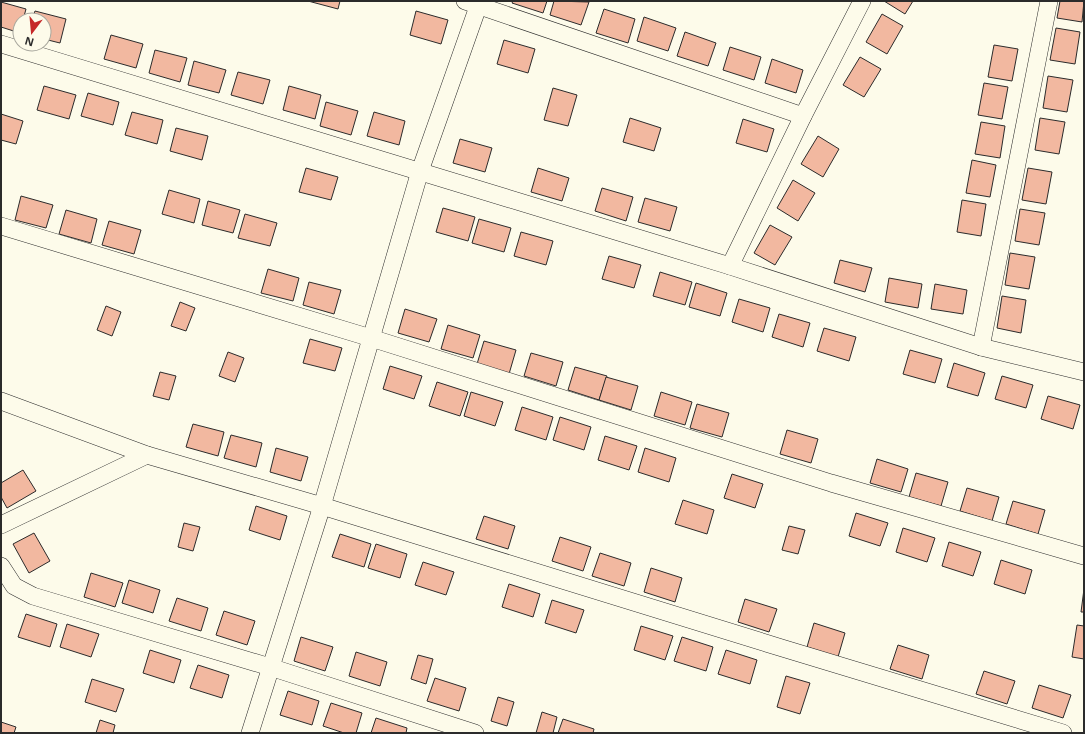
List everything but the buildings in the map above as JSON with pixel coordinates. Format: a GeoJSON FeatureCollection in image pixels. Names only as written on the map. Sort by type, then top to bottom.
{"type":"FeatureCollection","features":[{"type":"Feature","properties":{"kind":"street"},"geometry":{"type":"LineString","coordinates":[[730,266],[803,116],[862,1]]}},
{"type":"Feature","properties":{"kind":"street"},"geometry":{"type":"LineString","coordinates":[[980,347],[1049,1]]}},
{"type":"Feature","properties":{"kind":"street"},"geometry":{"type":"LineString","coordinates":[[250,733],[322,506],[420,171],[474,2],[803,116]]}},
{"type":"Feature","properties":{"kind":"street"},"geometry":{"type":"LineString","coordinates":[[1,44],[730,266],[980,347],[1084,372]]}},
{"type":"Feature","properties":{"kind":"street"},"geometry":{"type":"LineString","coordinates":[[1,226],[371,338],[831,483],[1084,556]]}},
{"type":"Feature","properties":{"kind":"street"},"geometry":{"type":"LineString","coordinates":[[1,401],[147,455],[322,506],[1063,733]]}},
{"type":"Feature","properties":{"kind":"street"},"geometry":{"type":"LineString","coordinates":[[1,525],[147,455]]}},
{"type":"Feature","properties":{"kind":"street"},"geometry":{"type":"LineString","coordinates":[[1,566],[14,586],[32,596],[270,667],[475,733]]}}]}
